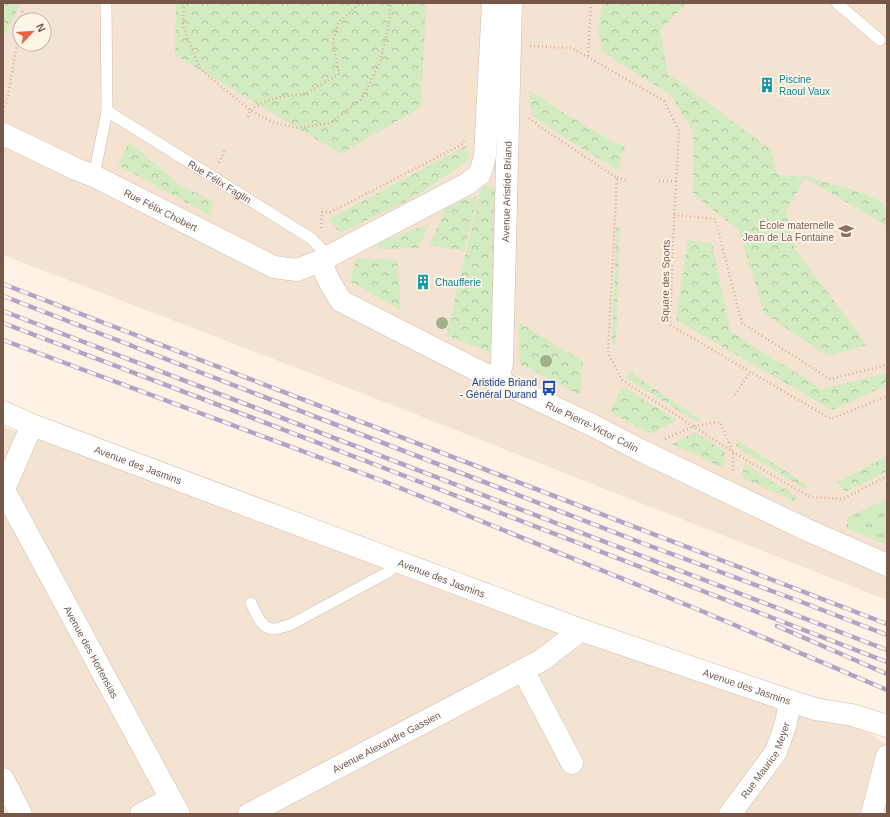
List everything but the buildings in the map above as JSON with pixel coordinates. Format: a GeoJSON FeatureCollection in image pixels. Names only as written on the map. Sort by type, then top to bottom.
{"type":"FeatureCollection","features":[{"type":"Feature","properties":{"kind":"street"},"geometry":{"type":"LineString","coordinates":[[324,259],[467,184],[480,174],[485,156],[493,3]]}},
{"type":"Feature","properties":{"kind":"street","name":"Avenue Aristide Briand"},"geometry":{"type":"LineString","coordinates":[[498,380],[502,363],[511,3]]}},
{"type":"Feature","properties":{"kind":"street","name":"Rue Félix Chobert"},"geometry":{"type":"LineString","coordinates":[[3,134],[94,176],[274,267],[298,270],[324,259]]}},
{"type":"Feature","properties":{"kind":"street"},"geometry":{"type":"LineString","coordinates":[[480,174],[507,176]]}},
{"type":"Feature","properties":{"kind":"street","name":"Rue Pierre-Victor Colin"},"geometry":{"type":"LineString","coordinates":[[324,259],[330,283],[341,301],[640,450],[805,529],[887,566]]}},
{"type":"Feature","properties":{"kind":"street","name":"Avenue des Jasmins"},"geometry":{"type":"LineString","coordinates":[[3,412],[32,425],[581,630],[790,702],[815,709],[852,715],[887,726]]}},
{"type":"Feature","properties":{"kind":"street"},"geometry":{"type":"LineString","coordinates":[[3,491],[32,425]]}},
{"type":"Feature","properties":{"kind":"street","name":"Avenue des Hortensias"},"geometry":{"type":"LineString","coordinates":[[3,491],[175,806]]}},
{"type":"Feature","properties":{"kind":"street","name":"Avenue Alexandre Gassien"},"geometry":{"type":"LineString","coordinates":[[249,814],[542,660],[581,630]]}},
{"type":"Feature","properties":{"kind":"street"},"geometry":{"type":"LineString","coordinates":[[523,670],[572,763]]}},
{"type":"Feature","properties":{"kind":"street","name":"Rue Maurice Meyer"},"geometry":{"type":"LineString","coordinates":[[730,814],[776,752],[786,723],[790,702]]}},
{"type":"Feature","properties":{"kind":"street"},"geometry":{"type":"LineString","coordinates":[[872,814],[887,756]]}},
{"type":"Feature","properties":{"kind":"street"},"geometry":{"type":"LineString","coordinates":[[3,779],[21,814]]}},
{"type":"Feature","properties":{"kind":"street"},"geometry":{"type":"LineString","coordinates":[[140,814],[175,806]]}},
{"type":"Feature","properties":{"kind":"lane"},"geometry":{"type":"LineString","coordinates":[[94,176],[107,111],[106,3]]}},
{"type":"Feature","properties":{"kind":"lane"},"geometry":{"type":"LineString","coordinates":[[837,3],[880,40]]}},
{"type":"Feature","properties":{"kind":"lane","name":"Rue Félix Faglin"},"geometry":{"type":"LineString","coordinates":[[107,111],[312,239],[324,259]]}},
{"type":"Feature","properties":{"kind":"lane"},"geometry":{"type":"LineString","coordinates":[[251,603],[262,624],[269,628],[275,629],[290,625],[390,572],[394,560]]}},
{"type":"Feature","properties":{"kind":"path"},"geometry":{"type":"LineString","coordinates":[[184,3],[183,26],[200,69],[250,110],[272,122],[298,128],[330,122],[362,99],[380,62],[390,20],[390,3]]}},
{"type":"Feature","properties":{"kind":"path"},"geometry":{"type":"LineString","coordinates":[[248,117],[250,110],[266,101],[284,96],[305,94],[339,74],[333,42],[338,23],[360,3]]}},
{"type":"Feature","properties":{"kind":"path"},"geometry":{"type":"LineString","coordinates":[[588,57],[591,3]]}},
{"type":"Feature","properties":{"kind":"path"},"geometry":{"type":"LineString","coordinates":[[22,12],[23,8]]}},
{"type":"Feature","properties":{"kind":"path","name":"Square des Sports"},"geometry":{"type":"LineString","coordinates":[[526,46],[572,48],[664,101],[679,131],[670,325],[831,419],[887,396]]}},
{"type":"Feature","properties":{"kind":"path"},"geometry":{"type":"LineString","coordinates":[[3,112],[8,101],[16,52]]}},
{"type":"Feature","properties":{"kind":"path"},"geometry":{"type":"LineString","coordinates":[[527,116],[539,126],[617,178],[626,180]]}},
{"type":"Feature","properties":{"kind":"path"},"geometry":{"type":"LineString","coordinates":[[314,226],[321,230],[322,212],[331,212],[463,144],[465,138]]}},
{"type":"Feature","properties":{"kind":"path"},"geometry":{"type":"LineString","coordinates":[[213,159],[219,163],[225,150]]}},
{"type":"Feature","properties":{"kind":"path"},"geometry":{"type":"LineString","coordinates":[[617,178],[608,352],[622,380],[733,452],[810,497],[844,499],[887,476]]}},
{"type":"Feature","properties":{"kind":"path"},"geometry":{"type":"LineString","coordinates":[[659,181],[676,182]]}},
{"type":"Feature","properties":{"kind":"path"},"geometry":{"type":"LineString","coordinates":[[674,215],[715,219],[742,323],[830,379],[887,365]]}},
{"type":"Feature","properties":{"kind":"path"},"geometry":{"type":"LineString","coordinates":[[735,395],[750,372]]}},
{"type":"Feature","properties":{"kind":"path"},"geometry":{"type":"LineString","coordinates":[[640,450],[694,426],[720,422],[733,452],[733,494]]}},
{"type":"Feature","properties":{"kind":"shaded area"},"geometry":{"type":"Polygon","coordinates":[[[3,3],[887,3],[887,600],[354,390],[3,255],[3,3]]]}},
{"type":"Feature","properties":{"kind":"shaded area"},"geometry":{"type":"Polygon","coordinates":[[[3,427],[336,547],[870,733],[887,745],[887,814],[3,814],[3,427]]]}},
{"type":"Feature","properties":{"kind":"green space"},"geometry":{"type":"Polygon","coordinates":[[[3,3],[21,3],[16,12],[12,12],[12,20],[3,36],[3,3]]]}},
{"type":"Feature","properties":{"kind":"green space"},"geometry":{"type":"Polygon","coordinates":[[[176,3],[426,3],[421,107],[341,154],[175,55],[176,3]]]}},
{"type":"Feature","properties":{"kind":"green space"},"geometry":{"type":"Polygon","coordinates":[[[603,3],[688,3],[660,30],[668,73],[770,149],[777,174],[804,178],[798,174],[866,194],[887,206],[887,226],[805,178],[786,213],[795,249],[867,345],[827,356],[764,313],[738,229],[693,195],[693,132],[671,95],[602,52],[598,31],[603,3]]]}},
{"type":"Feature","properties":{"kind":"green space"},"geometry":{"type":"Polygon","coordinates":[[[529,90],[615,143],[625,146],[619,166],[620,171],[576,145],[534,117],[531,112],[529,90]]]}},
{"type":"Feature","properties":{"kind":"green space"},"geometry":{"type":"Polygon","coordinates":[[[129,142],[180,185],[213,201],[211,216],[118,165],[129,142]]]}},
{"type":"Feature","properties":{"kind":"green space"},"geometry":{"type":"Polygon","coordinates":[[[466,146],[469,160],[411,199],[340,233],[329,219],[466,146]]]}},
{"type":"Feature","properties":{"kind":"green space"},"geometry":{"type":"Polygon","coordinates":[[[482,185],[500,191],[491,352],[446,336],[482,185]]]}},
{"type":"Feature","properties":{"kind":"green space"},"geometry":{"type":"Polygon","coordinates":[[[478,195],[464,251],[429,245],[446,207],[478,195]]]}},
{"type":"Feature","properties":{"kind":"green space"},"geometry":{"type":"Polygon","coordinates":[[[429,224],[418,248],[379,249],[377,243],[429,224]]]}},
{"type":"Feature","properties":{"kind":"green space"},"geometry":{"type":"Polygon","coordinates":[[[620,226],[616,344],[612,345],[616,228],[620,226]]]}},
{"type":"Feature","properties":{"kind":"green space"},"geometry":{"type":"Polygon","coordinates":[[[688,240],[712,243],[730,331],[822,389],[887,373],[887,385],[832,410],[676,320],[688,240]]]}},
{"type":"Feature","properties":{"kind":"green space"},"geometry":{"type":"Polygon","coordinates":[[[356,258],[397,260],[401,310],[350,282],[356,258]]]}},
{"type":"Feature","properties":{"kind":"green space"},"geometry":{"type":"Polygon","coordinates":[[[518,322],[583,361],[580,395],[520,364],[518,322]]]}},
{"type":"Feature","properties":{"kind":"green space"},"geometry":{"type":"Polygon","coordinates":[[[629,372],[702,420],[697,422],[626,378],[629,372]]]}},
{"type":"Feature","properties":{"kind":"green space"},"geometry":{"type":"Polygon","coordinates":[[[622,386],[677,420],[650,434],[610,412],[622,386]]]}},
{"type":"Feature","properties":{"kind":"green space"},"geometry":{"type":"Polygon","coordinates":[[[696,432],[725,452],[723,468],[672,444],[696,432]]]}},
{"type":"Feature","properties":{"kind":"green space"},"geometry":{"type":"Polygon","coordinates":[[[737,440],[807,485],[805,489],[736,447],[737,440]]]}},
{"type":"Feature","properties":{"kind":"green space"},"geometry":{"type":"Polygon","coordinates":[[[887,456],[887,471],[845,492],[837,482],[887,456]]]}},
{"type":"Feature","properties":{"kind":"green space"},"geometry":{"type":"Polygon","coordinates":[[[744,464],[796,496],[795,501],[742,478],[744,464]]]}},
{"type":"Feature","properties":{"kind":"green space"},"geometry":{"type":"Polygon","coordinates":[[[887,499],[887,545],[846,528],[848,517],[887,499]]]}},
{"type":"Feature","properties":{"kind":"railway"},"geometry":{"type":"LineString","coordinates":[[3,284],[887,624]]}},
{"type":"Feature","properties":{"kind":"railway"},"geometry":{"type":"LineString","coordinates":[[3,296],[642,543],[887,635]]}},
{"type":"Feature","properties":{"kind":"railway"},"geometry":{"type":"LineString","coordinates":[[3,311],[887,650]]}},
{"type":"Feature","properties":{"kind":"railway"},"geometry":{"type":"LineString","coordinates":[[3,323],[887,662]]}},
{"type":"Feature","properties":{"kind":"railway"},"geometry":{"type":"LineString","coordinates":[[3,340],[383,481],[704,612],[887,690]]}},
{"type":"Feature","properties":{"kind":"railway"},"geometry":{"type":"LineString","coordinates":[[777,626],[887,674]]}},
{"type":"Feature","properties":{"kind":"place","name":"Piscine Raoul Vaux"},"geometry":{"type":"Point","coordinates":[767,85]}},
{"type":"Feature","properties":{"kind":"place","name":"École maternelle Jean de La Fontaine"},"geometry":{"type":"Point","coordinates":[846,231]}},
{"type":"Feature","properties":{"kind":"place","name":"Chaufferie"},"geometry":{"type":"Point","coordinates":[423,282]}},
{"type":"Feature","properties":{"kind":"place","name":"Aristide Briand - Général Durand"},"geometry":{"type":"Point","coordinates":[549,388]}}]}
